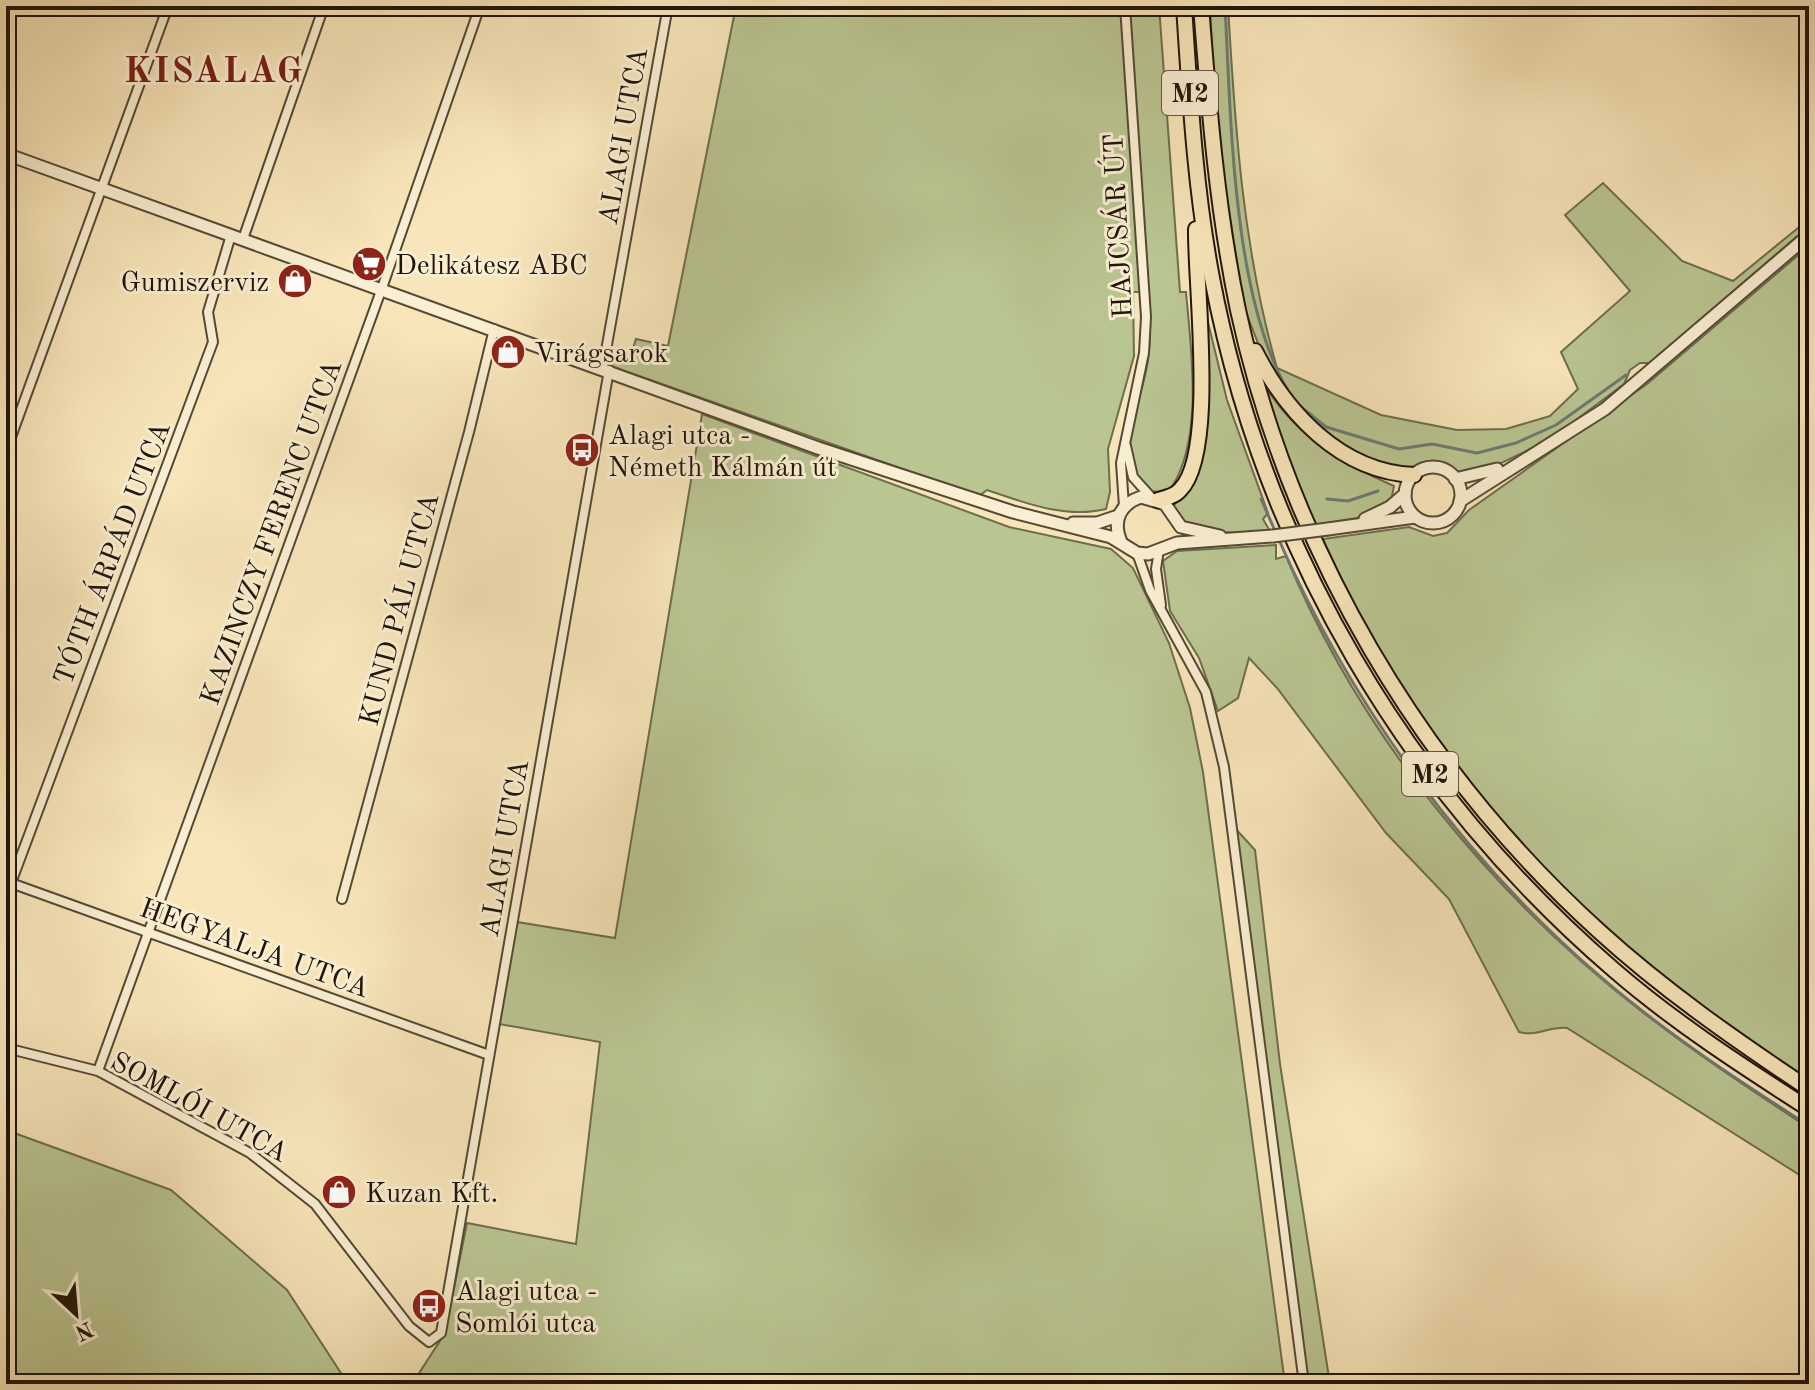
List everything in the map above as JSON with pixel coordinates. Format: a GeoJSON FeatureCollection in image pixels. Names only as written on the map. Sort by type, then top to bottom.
{"type":"FeatureCollection","features":[{"type":"Feature","properties":{"kind":"highway","name":"M2"},"geometry":{"type":"LineString","coordinates":[[1184,6],[1197,181],[1219,315],[1267,476],[1308,573],[1388,715],[1485,843],[1587,947],[1718,1049],[1809,1109]]}},
{"type":"Feature","properties":{"kind":"highway","name":"M2"},"geometry":{"type":"LineString","coordinates":[[1201,6],[1210,126],[1225,239],[1242,326],[1285,468],[1325,563],[1383,670],[1456,777],[1502,833],[1601,933],[1685,1002],[1809,1089]]}},
{"type":"Feature","properties":{"kind":"highway"},"geometry":{"type":"LineString","coordinates":[[1154,498],[1180,491],[1187,480],[1200,434],[1197,181]]}},
{"type":"Feature","properties":{"kind":"highway"},"geometry":{"type":"LineString","coordinates":[[1242,326],[1272,384],[1306,425],[1371,465],[1395,474],[1414,475]]}},
{"type":"Feature","properties":{"kind":"street"},"geometry":{"type":"LineString","coordinates":[[6,451],[168,6]]}},
{"type":"Feature","properties":{"kind":"street","name":"TÓTH ÁRPÁD UTCA"},"geometry":{"type":"LineString","coordinates":[[8,882],[213,342],[208,312],[324,6]]}},
{"type":"Feature","properties":{"kind":"street","name":"KAZINCZY FERENC UTCA"},"geometry":{"type":"LineString","coordinates":[[98,1071],[382,288],[480,6]]}},
{"type":"Feature","properties":{"kind":"street","name":"ALAGI UTCA"},"geometry":{"type":"LineString","coordinates":[[441,1333],[668,6]]}},
{"type":"Feature","properties":{"kind":"street","name":"HAJCSÁR ÚT"},"geometry":{"type":"LineString","coordinates":[[1121,511],[1121,463],[1144,353],[1146,317],[1125,6]]}},
{"type":"Feature","properties":{"kind":"street"},"geometry":{"type":"LineString","coordinates":[[6,154],[818,448],[1121,542],[1137,553],[1163,614],[1206,692],[1224,767],[1304,1384]]}},
{"type":"Feature","properties":{"kind":"street"},"geometry":{"type":"LineString","coordinates":[[1137,553],[1415,517],[1428,523],[1442,522],[1454,514],[1460,501],[1605,409],[1809,235]]}},
{"type":"Feature","properties":{"kind":"street","name":"KUND PÁL UTCA"},"geometry":{"type":"LineString","coordinates":[[342,899],[494,329]]}},
{"type":"Feature","properties":{"kind":"street","name":"HAJCSÁR ÚT"},"geometry":{"type":"LineString","coordinates":[[1125,441],[1133,477],[1154,498]]}},
{"type":"Feature","properties":{"kind":"street"},"geometry":{"type":"LineString","coordinates":[[1455,479],[1483,474],[1517,462]]}},
{"type":"Feature","properties":{"kind":"street"},"geometry":{"type":"LineString","coordinates":[[1355,524],[1390,507],[1405,494],[1414,475],[1431,467],[1440,468],[1455,479],[1460,501]]}},
{"type":"Feature","properties":{"kind":"street"},"geometry":{"type":"LineString","coordinates":[[1405,494],[1415,517]]}},
{"type":"Feature","properties":{"kind":"street"},"geometry":{"type":"LineString","coordinates":[[1048,521],[1097,523],[1141,497],[1154,498],[1189,531],[1237,539]]}},
{"type":"Feature","properties":{"kind":"street"},"geometry":{"type":"LineString","coordinates":[[1121,511],[1116,525],[1121,542]]}},
{"type":"Feature","properties":{"kind":"street"},"geometry":{"type":"LineString","coordinates":[[1163,614],[1157,584],[1162,548],[1171,538],[1173,519]]}},
{"type":"Feature","properties":{"kind":"street","name":"HEGYALJA UTCA"},"geometry":{"type":"LineString","coordinates":[[8,882],[489,1055]]}},
{"type":"Feature","properties":{"kind":"street","name":"SOMLÓI UTCA"},"geometry":{"type":"LineString","coordinates":[[6,1048],[98,1071],[250,1153],[315,1204],[356,1253],[409,1326],[429,1342],[441,1333]]}},
{"type":"Feature","properties":{"kind":"green space"},"geometry":{"type":"Polygon","coordinates":[[[736,6],[1159,6],[1180,292],[1186,292],[1193,393],[1188,445],[1171,488],[1156,492],[1147,488],[1135,471],[1131,456],[1132,424],[1149,352],[1148,292],[1133,292],[1134,356],[1108,449],[1110,492],[1106,509],[1091,512],[1046,508],[987,490],[979,496],[611,366],[609,355],[629,360],[636,339],[668,346],[736,6]]]}},
{"type":"Feature","properties":{"kind":"green space"},"geometry":{"type":"Polygon","coordinates":[[[1210,6],[1228,6],[1248,234],[1265,324],[1277,368],[1381,415],[1457,430],[1506,429],[1550,416],[1578,389],[1561,352],[1630,291],[1565,215],[1603,183],[1682,261],[1733,281],[1809,219],[1809,226],[1650,363],[1640,363],[1630,370],[1624,384],[1549,440],[1491,468],[1462,474],[1436,462],[1396,470],[1346,449],[1310,426],[1268,369],[1244,307],[1216,128],[1210,6]]]}},
{"type":"Feature","properties":{"kind":"green space"},"geometry":{"type":"Polygon","coordinates":[[[1803,251],[1809,256],[1809,1079],[1732,1029],[1658,973],[1588,913],[1524,847],[1464,776],[1411,701],[1363,622],[1323,539],[1409,527],[1433,536],[1447,533],[1469,510],[1647,384],[1803,251]]]}},
{"type":"Feature","properties":{"kind":"green space"},"geometry":{"type":"Polygon","coordinates":[[[1204,306],[1227,400],[1268,513],[1263,519],[1270,531],[1235,533],[1188,529],[1173,507],[1192,478],[1204,306]]]}},
{"type":"Feature","properties":{"kind":"green space"},"geometry":{"type":"Polygon","coordinates":[[[1262,382],[1289,418],[1319,445],[1353,467],[1394,486],[1391,501],[1357,518],[1316,525],[1304,501],[1262,382]]]}},
{"type":"Feature","properties":{"kind":"green space"},"geometry":{"type":"Polygon","coordinates":[[[702,414],[1009,527],[1111,549],[1133,568],[1169,643],[1190,708],[1203,772],[1285,1384],[412,1384],[445,1333],[467,1223],[576,1244],[600,1042],[499,1024],[517,922],[615,938],[702,414]]]}},
{"type":"Feature","properties":{"kind":"green space"},"geometry":{"type":"Polygon","coordinates":[[[1276,545],[1276,559],[1286,556],[1316,622],[1352,686],[1436,808],[1535,918],[1589,968],[1685,1044],[1809,1128],[1809,1181],[1567,1028],[1519,1032],[1449,899],[1386,833],[1277,688],[1249,658],[1238,698],[1218,711],[1199,658],[1170,611],[1163,561],[1177,551],[1276,545]]]}},
{"type":"Feature","properties":{"kind":"green space"},"geometry":{"type":"Polygon","coordinates":[[[1233,826],[1255,850],[1280,1064],[1330,1384],[1308,1384],[1304,1369],[1233,826]]]}},
{"type":"Feature","properties":{"kind":"green space"},"geometry":{"type":"Polygon","coordinates":[[[6,1130],[171,1190],[287,1290],[348,1384],[6,1384],[6,1130]]]}},
{"type":"Feature","properties":{"kind":"waterway"},"geometry":{"type":"LineString","coordinates":[[1225,6],[1233,152],[1246,259],[1256,309],[1271,355],[1290,394]]}},
{"type":"Feature","properties":{"kind":"waterway"},"geometry":{"type":"LineString","coordinates":[[1300,406],[1326,427],[1399,449],[1432,444],[1477,453],[1516,443],[1556,425],[1626,375]]}},
{"type":"Feature","properties":{"kind":"waterway"},"geometry":{"type":"LineString","coordinates":[[1327,499],[1348,501],[1378,491]]}},
{"type":"Feature","properties":{"kind":"waterway"},"geometry":{"type":"LineString","coordinates":[[1261,499],[1276,533]]}},
{"type":"Feature","properties":{"kind":"waterway"},"geometry":{"type":"LineString","coordinates":[[1279,540],[1341,663],[1377,721],[1458,832],[1504,883],[1552,933],[1652,1019],[1809,1126]]}},
{"type":"Feature","properties":{"kind":"place","name":"Delikátesz ABC"},"geometry":{"type":"Point","coordinates":[369,264]}},
{"type":"Feature","properties":{"kind":"place","name":"Gumiszerviz"},"geometry":{"type":"Point","coordinates":[295,281]}},
{"type":"Feature","properties":{"kind":"place","name":"Virágsarok"},"geometry":{"type":"Point","coordinates":[508,352]}},
{"type":"Feature","properties":{"kind":"place","name":"Alagi utca - Németh Kálmán út"},"geometry":{"type":"Point","coordinates":[582,450]}},
{"type":"Feature","properties":{"kind":"place","name":"Kuzan Kft."},"geometry":{"type":"Point","coordinates":[339,1192]}},
{"type":"Feature","properties":{"kind":"place","name":"Alagi utca - Somlói utca"},"geometry":{"type":"Point","coordinates":[429,1306]}},
{"type":"Feature","properties":{"kind":"district","name":"KISALAG"},"geometry":{"type":"Point","coordinates":[214,69]}}]}
